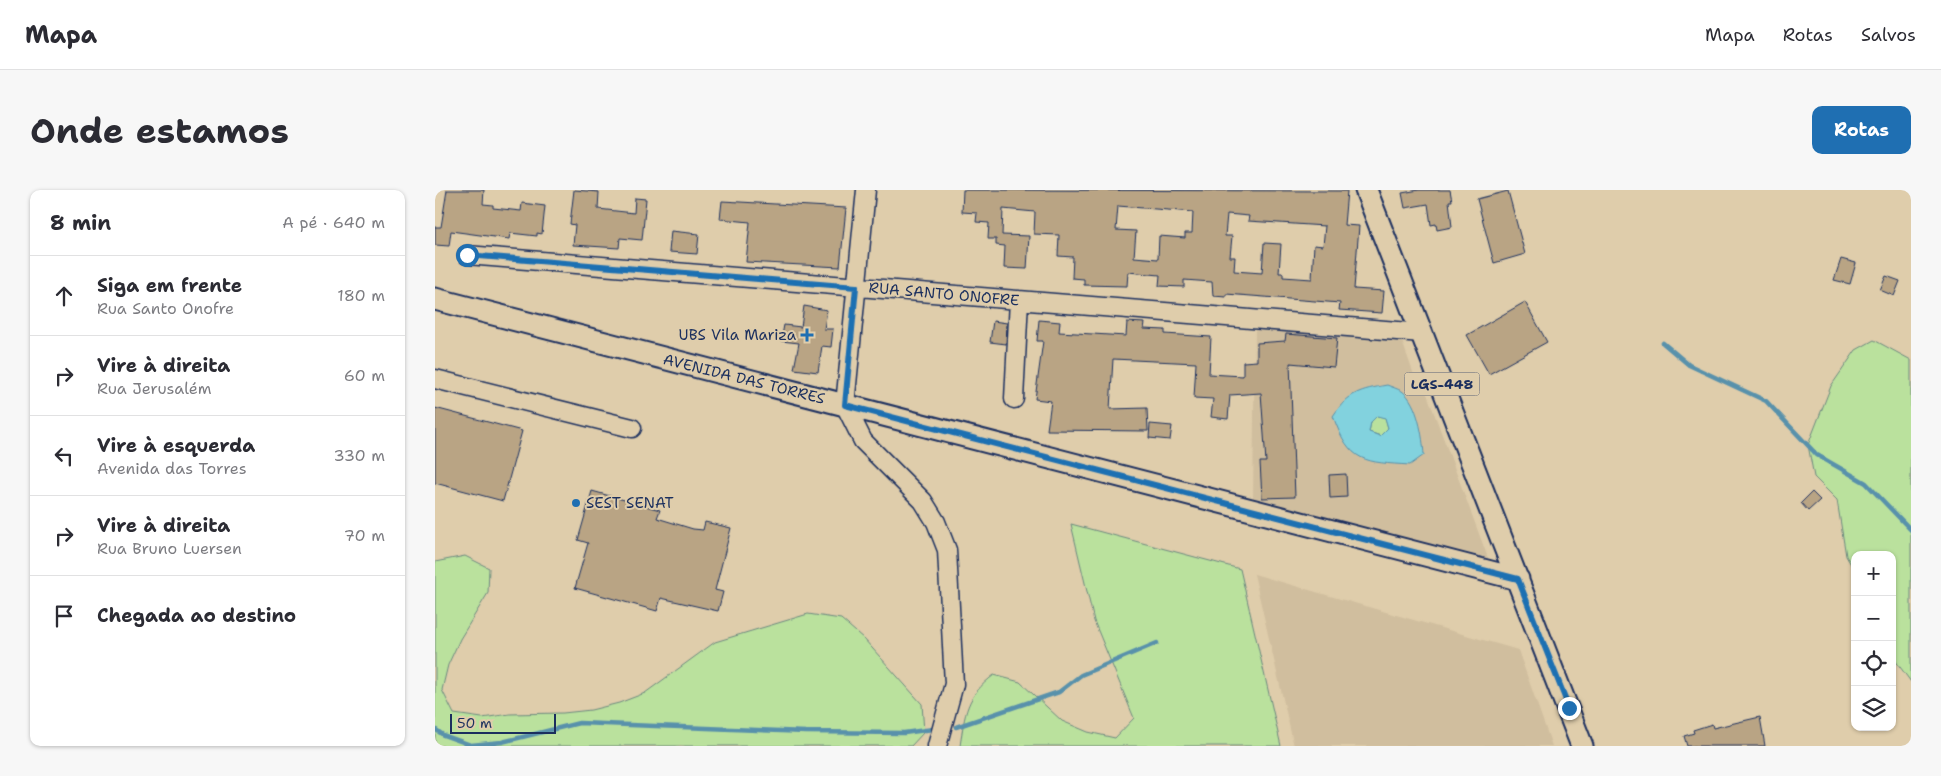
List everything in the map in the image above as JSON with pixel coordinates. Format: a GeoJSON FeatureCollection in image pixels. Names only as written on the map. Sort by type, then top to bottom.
{"type":"FeatureCollection","features":[{"type":"Feature","properties":{"kind":"main road","name":"LGS-448"},"geometry":{"type":"LineString","coordinates":[[1367,190],[1582,746]]}},
{"type":"Feature","properties":{"kind":"main road","name":"AVENIDA DAS TORRES"},"geometry":{"type":"LineString","coordinates":[[435,299],[1518,579]]}},
{"type":"Feature","properties":{"kind":"street"},"geometry":{"type":"LineString","coordinates":[[866,190],[845,405],[863,440],[923,501],[936,522],[947,550],[954,684],[937,746]]}},
{"type":"Feature","properties":{"kind":"street","name":"RUA SANTO ONOFRE"},"geometry":{"type":"LineString","coordinates":[[467,255],[1422,333]]}},
{"type":"Feature","properties":{"kind":"street"},"geometry":{"type":"LineString","coordinates":[[1014,399],[1019,300]]}},
{"type":"Feature","properties":{"kind":"street"},"geometry":{"type":"LineString","coordinates":[[435,378],[632,428]]}},
{"type":"Feature","properties":{"kind":"shaded area"},"geometry":{"type":"Polygon","coordinates":[[[1255,329],[1402,341],[1414,375],[1421,378],[1488,558],[1253,502],[1255,329]]]}},
{"type":"Feature","properties":{"kind":"shaded area"},"geometry":{"type":"Polygon","coordinates":[[[1254,574],[1518,650],[1552,746],[1294,746],[1254,574]]]}},
{"type":"Feature","properties":{"kind":"green space"},"geometry":{"type":"Polygon","coordinates":[[[1874,340],[1911,360],[1911,682],[1896,661],[1896,551],[1851,551],[1851,564],[1846,556],[1837,500],[1814,477],[1808,445],[1831,386],[1856,350],[1874,340]]]}},
{"type":"Feature","properties":{"kind":"green space"},"geometry":{"type":"Polygon","coordinates":[[[1377,416],[1385,417],[1388,428],[1381,436],[1369,432],[1371,422],[1377,416]]]}},
{"type":"Feature","properties":{"kind":"green space"},"geometry":{"type":"Polygon","coordinates":[[[1071,524],[1240,569],[1281,746],[960,746],[968,706],[978,690],[994,675],[1020,682],[1062,721],[1088,732],[1115,738],[1134,718],[1094,621],[1071,524]]]}},
{"type":"Feature","properties":{"kind":"green space"},"geometry":{"type":"Polygon","coordinates":[[[465,556],[489,568],[488,593],[460,639],[448,665],[442,690],[454,714],[482,718],[510,714],[563,713],[591,710],[619,703],[645,693],[715,642],[808,614],[841,619],[864,639],[922,704],[924,732],[911,746],[435,746],[435,562],[465,556]]]}},
{"type":"Feature","properties":{"kind":"water"},"geometry":{"type":"Polygon","coordinates":[[[1387,385],[1402,391],[1407,396],[1419,421],[1424,455],[1410,465],[1370,461],[1353,452],[1339,432],[1333,416],[1344,402],[1356,393],[1387,385]],[[1377,416],[1371,422],[1369,432],[1380,436],[1388,428],[1385,418],[1377,416]]]}},
{"type":"Feature","properties":{"kind":"building"},"geometry":{"type":"Polygon","coordinates":[[[447,190],[484,190],[483,204],[493,205],[493,208],[521,211],[522,203],[545,206],[542,234],[537,233],[537,236],[510,233],[509,239],[451,231],[449,246],[435,245],[435,227],[441,227],[447,190]]]}},
{"type":"Feature","properties":{"kind":"building"},"geometry":{"type":"Polygon","coordinates":[[[574,190],[599,192],[598,209],[634,213],[635,198],[646,199],[642,240],[620,238],[619,248],[573,245],[575,225],[570,224],[574,190]]]}},
{"type":"Feature","properties":{"kind":"building"},"geometry":{"type":"Polygon","coordinates":[[[963,190],[1347,191],[1344,225],[1359,226],[1354,289],[1384,291],[1382,313],[1339,310],[1340,303],[1226,294],[1226,297],[1213,296],[1212,282],[1184,280],[1184,287],[1159,286],[1160,275],[1128,272],[1127,286],[1084,285],[1084,279],[1072,278],[1073,257],[1058,256],[1059,235],[1034,234],[1035,212],[1003,209],[1002,235],[1029,236],[1027,269],[1004,268],[1005,246],[996,245],[996,239],[988,239],[989,223],[976,222],[977,213],[962,212],[963,190]],[[1118,206],[1116,230],[1136,231],[1134,257],[1158,259],[1159,236],[1185,238],[1185,233],[1192,233],[1193,212],[1118,206]],[[1227,214],[1225,236],[1232,236],[1230,257],[1235,257],[1234,271],[1262,273],[1264,243],[1281,244],[1279,273],[1283,273],[1283,277],[1312,279],[1314,245],[1323,246],[1325,226],[1248,221],[1249,216],[1227,214]]]}},
{"type":"Feature","properties":{"kind":"building"},"geometry":{"type":"Polygon","coordinates":[[[1419,190],[1450,190],[1452,201],[1449,201],[1452,227],[1437,230],[1436,224],[1431,225],[1428,204],[1405,208],[1402,193],[1419,190]]]}},
{"type":"Feature","properties":{"kind":"building"},"geometry":{"type":"Polygon","coordinates":[[[1508,191],[1525,254],[1494,263],[1477,199],[1508,191]]]}},
{"type":"Feature","properties":{"kind":"building"},"geometry":{"type":"Polygon","coordinates":[[[722,201],[846,208],[840,267],[746,262],[750,222],[720,219],[722,201]]]}},
{"type":"Feature","properties":{"kind":"building"},"geometry":{"type":"Polygon","coordinates":[[[671,231],[699,234],[697,254],[669,252],[671,231]]]}},
{"type":"Feature","properties":{"kind":"building"},"geometry":{"type":"Polygon","coordinates":[[[1841,259],[1856,263],[1850,284],[1834,280],[1841,259]]]}},
{"type":"Feature","properties":{"kind":"building"},"geometry":{"type":"Polygon","coordinates":[[[1886,276],[1900,281],[1894,296],[1880,290],[1886,276]]]}},
{"type":"Feature","properties":{"kind":"building"},"geometry":{"type":"Polygon","coordinates":[[[1525,302],[1547,342],[1489,374],[1467,335],[1525,302]]]}},
{"type":"Feature","properties":{"kind":"building","name":"UBS Vila Mariza"},"geometry":{"type":"Polygon","coordinates":[[[804,306],[827,310],[824,329],[833,329],[831,347],[822,346],[818,372],[794,369],[799,343],[781,341],[784,325],[801,327],[804,306]]]}},
{"type":"Feature","properties":{"kind":"building"},"geometry":{"type":"Polygon","coordinates":[[[1039,320],[1060,322],[1059,332],[1126,336],[1127,322],[1145,323],[1144,329],[1165,330],[1165,334],[1211,337],[1209,374],[1243,376],[1243,362],[1257,361],[1257,343],[1285,341],[1286,334],[1337,338],[1334,367],[1290,363],[1295,497],[1262,498],[1260,462],[1266,462],[1261,393],[1230,395],[1228,419],[1211,417],[1213,399],[1194,398],[1196,363],[1113,359],[1110,409],[1147,408],[1148,431],[1047,430],[1051,401],[1035,399],[1043,341],[1037,341],[1039,320]]]}},
{"type":"Feature","properties":{"kind":"building"},"geometry":{"type":"Polygon","coordinates":[[[993,321],[1007,323],[1006,344],[990,342],[993,321]]]}},
{"type":"Feature","properties":{"kind":"building"},"geometry":{"type":"Polygon","coordinates":[[[435,408],[522,431],[503,501],[435,483],[435,408]]]}},
{"type":"Feature","properties":{"kind":"building"},"geometry":{"type":"Polygon","coordinates":[[[1150,424],[1172,426],[1170,440],[1149,438],[1150,424]]]}},
{"type":"Feature","properties":{"kind":"building"},"geometry":{"type":"Polygon","coordinates":[[[1346,474],[1347,497],[1330,498],[1329,475],[1346,474]]]}},
{"type":"Feature","properties":{"kind":"building"},"geometry":{"type":"Polygon","coordinates":[[[592,491],[660,510],[657,518],[693,529],[703,530],[705,522],[731,528],[715,590],[723,592],[718,611],[661,598],[657,611],[575,588],[588,543],[578,540],[592,491]]]}},
{"type":"Feature","properties":{"kind":"building"},"geometry":{"type":"Polygon","coordinates":[[[1812,492],[1820,500],[1808,511],[1801,503],[1812,492]]]}},
{"type":"Feature","properties":{"kind":"building"},"geometry":{"type":"Polygon","coordinates":[[[1760,717],[1765,746],[1687,746],[1684,736],[1694,733],[1693,730],[1712,724],[1713,728],[1760,717]]]}},
{"type":"Feature","properties":{"kind":"waterway"},"geometry":{"type":"LineString","coordinates":[[1663,343],[1689,365],[1766,401],[1817,455],[1866,483],[1911,530]]}},
{"type":"Feature","properties":{"kind":"waterway"},"geometry":{"type":"LineString","coordinates":[[956,727],[1059,692],[1081,675],[1157,643]]}},
{"type":"Feature","properties":{"kind":"waterway"},"geometry":{"type":"LineString","coordinates":[[435,729],[443,735],[471,745],[502,742],[579,723],[806,732],[904,733],[933,729]]}},
{"type":"Feature","properties":{"kind":"place","name":"UBS Vila Mariza"},"geometry":{"type":"Point","coordinates":[807,335]}},
{"type":"Feature","properties":{"kind":"place","name":"SEST SENAT"},"geometry":{"type":"Point","coordinates":[576,503]}},
{"type":"Feature","properties":{"kind":"route"},"geometry":{"type":"LineString","coordinates":[[467,255],[856,287],[845,405],[1518,579],[1569,708]]}}]}
